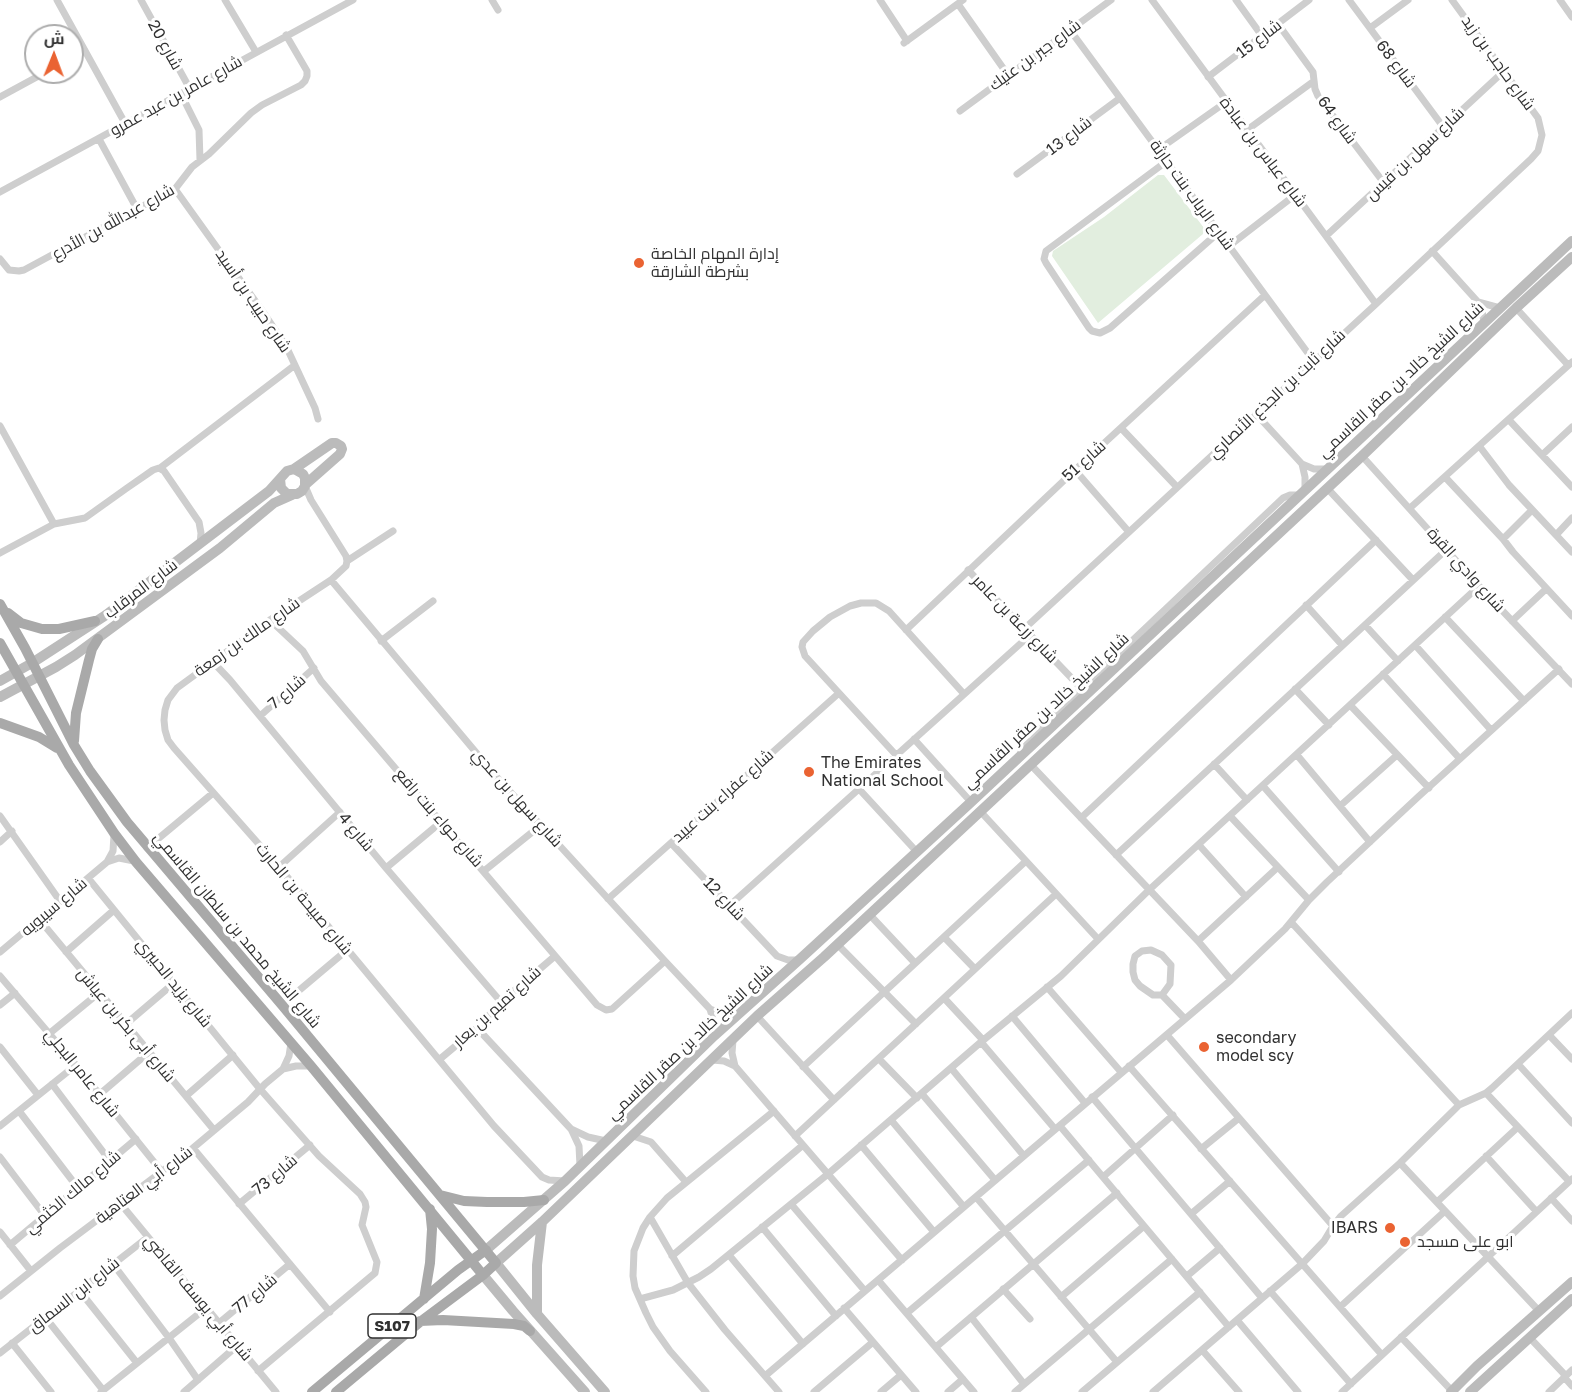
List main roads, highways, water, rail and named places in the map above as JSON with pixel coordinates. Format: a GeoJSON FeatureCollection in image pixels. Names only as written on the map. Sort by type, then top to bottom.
{"type":"FeatureCollection","features":[{"type":"Feature","properties":{"kind":"main road","name":"شارع الشيخ خالد بن صقر القاسمي"},"geometry":{"type":"LineString","coordinates":[[486,1250],[565,1181],[714,1036],[1021,756],[1084,691],[1266,520],[1302,493],[1572,241]]}},
{"type":"Feature","properties":{"kind":"main road","name":"شارع الشيخ خالد بن صقر القاسمي"},"geometry":{"type":"LineString","coordinates":[[496,1263],[633,1136],[757,1016],[824,957],[1362,456],[1572,256]]}},
{"type":"Feature","properties":{"kind":"main road"},"geometry":{"type":"LineString","coordinates":[[1384,434],[1402,409],[1400,407],[1391,411]]}},
{"type":"Feature","properties":{"kind":"main road"},"geometry":{"type":"LineString","coordinates":[[336,442],[341,446],[340,454],[305,485],[300,493],[293,495],[284,491],[280,479],[287,471],[294,469],[332,443],[336,442]]}},
{"type":"Feature","properties":{"kind":"main road"},"geometry":{"type":"LineString","coordinates":[[294,469],[303,474],[305,485]]}},
{"type":"Feature","properties":{"kind":"main road","name":"شارع المرقاب"},"geometry":{"type":"LineString","coordinates":[[0,681],[32,663],[95,621],[220,530],[269,491],[280,479]]}},
{"type":"Feature","properties":{"kind":"main road","name":"شارع المرقاب"},"geometry":{"type":"LineString","coordinates":[[0,697],[56,667],[98,639],[220,548],[274,503],[293,495]]}},
{"type":"Feature","properties":{"kind":"main road"},"geometry":{"type":"LineString","coordinates":[[2,607],[21,623],[42,629],[59,629],[95,621]]}},
{"type":"Feature","properties":{"kind":"main road","name":"شارع الشيخ محمد بن سلطان القاسمي"},"geometry":{"type":"LineString","coordinates":[[2,607],[74,745],[108,797],[147,848],[282,1005],[496,1263]]}},
{"type":"Feature","properties":{"kind":"main road"},"geometry":{"type":"LineString","coordinates":[[74,745],[76,713],[90,654],[98,639]]}},
{"type":"Feature","properties":{"kind":"main road","name":"شارع الشيخ محمد بن سلطان القاسمي"},"geometry":{"type":"LineString","coordinates":[[0,643],[83,788],[136,862],[291,1042],[483,1275]]}},
{"type":"Feature","properties":{"kind":"main road"},"geometry":{"type":"LineString","coordinates":[[0,723],[39,737],[60,749]]}},
{"type":"Feature","properties":{"kind":"main road"},"geometry":{"type":"LineString","coordinates":[[824,957],[818,956],[816,951],[830,932]]}},
{"type":"Feature","properties":{"kind":"main road"},"geometry":{"type":"LineString","coordinates":[[438,1194],[456,1200],[476,1202],[544,1200]]}},
{"type":"Feature","properties":{"kind":"main road"},"geometry":{"type":"LineString","coordinates":[[424,1299],[432,1239],[430,1208]]}},
{"type":"Feature","properties":{"kind":"main road"},"geometry":{"type":"LineString","coordinates":[[537,1314],[537,1265],[542,1222]]}},
{"type":"Feature","properties":{"kind":"main road"},"geometry":{"type":"LineString","coordinates":[[471,1260],[486,1250]]}},
{"type":"Feature","properties":{"kind":"main road","name":"S107"},"geometry":{"type":"LineString","coordinates":[[312,1392],[471,1260]]}},
{"type":"Feature","properties":{"kind":"main road"},"geometry":{"type":"LineString","coordinates":[[585,1392],[483,1275],[496,1263],[537,1314],[606,1392]]}},
{"type":"Feature","properties":{"kind":"main road","name":"S107"},"geometry":{"type":"LineString","coordinates":[[336,1392],[420,1322],[483,1275]]}},
{"type":"Feature","properties":{"kind":"main road"},"geometry":{"type":"LineString","coordinates":[[1451,1392],[1572,1282]]}},
{"type":"Feature","properties":{"kind":"main road"},"geometry":{"type":"LineString","coordinates":[[1472,1390],[1572,1299]]}},
{"type":"Feature","properties":{"kind":"main road"},"geometry":{"type":"LineString","coordinates":[[420,1322],[450,1320],[514,1324],[524,1326],[530,1331]]}},
{"type":"Feature","properties":{"kind":"main road"},"geometry":{"type":"LineString","coordinates":[[1472,1390],[1477,1380],[1496,1360],[1490,1355]]}},
{"type":"Feature","properties":{"kind":"place","name":"إدارة المهام الخاصة بشرطة الشارقة"},"geometry":{"type":"Point","coordinates":[639,263]}},
{"type":"Feature","properties":{"kind":"place","name":"The Emirates National School"},"geometry":{"type":"Point","coordinates":[809,772]}},
{"type":"Feature","properties":{"kind":"place","name":"secondary model scy"},"geometry":{"type":"Point","coordinates":[1204,1047]}},
{"type":"Feature","properties":{"kind":"place","name":"IBARS"},"geometry":{"type":"Point","coordinates":[1390,1228]}},
{"type":"Feature","properties":{"kind":"place","name":"ابو علی مسجد"},"geometry":{"type":"Point","coordinates":[1405,1242]}}]}
